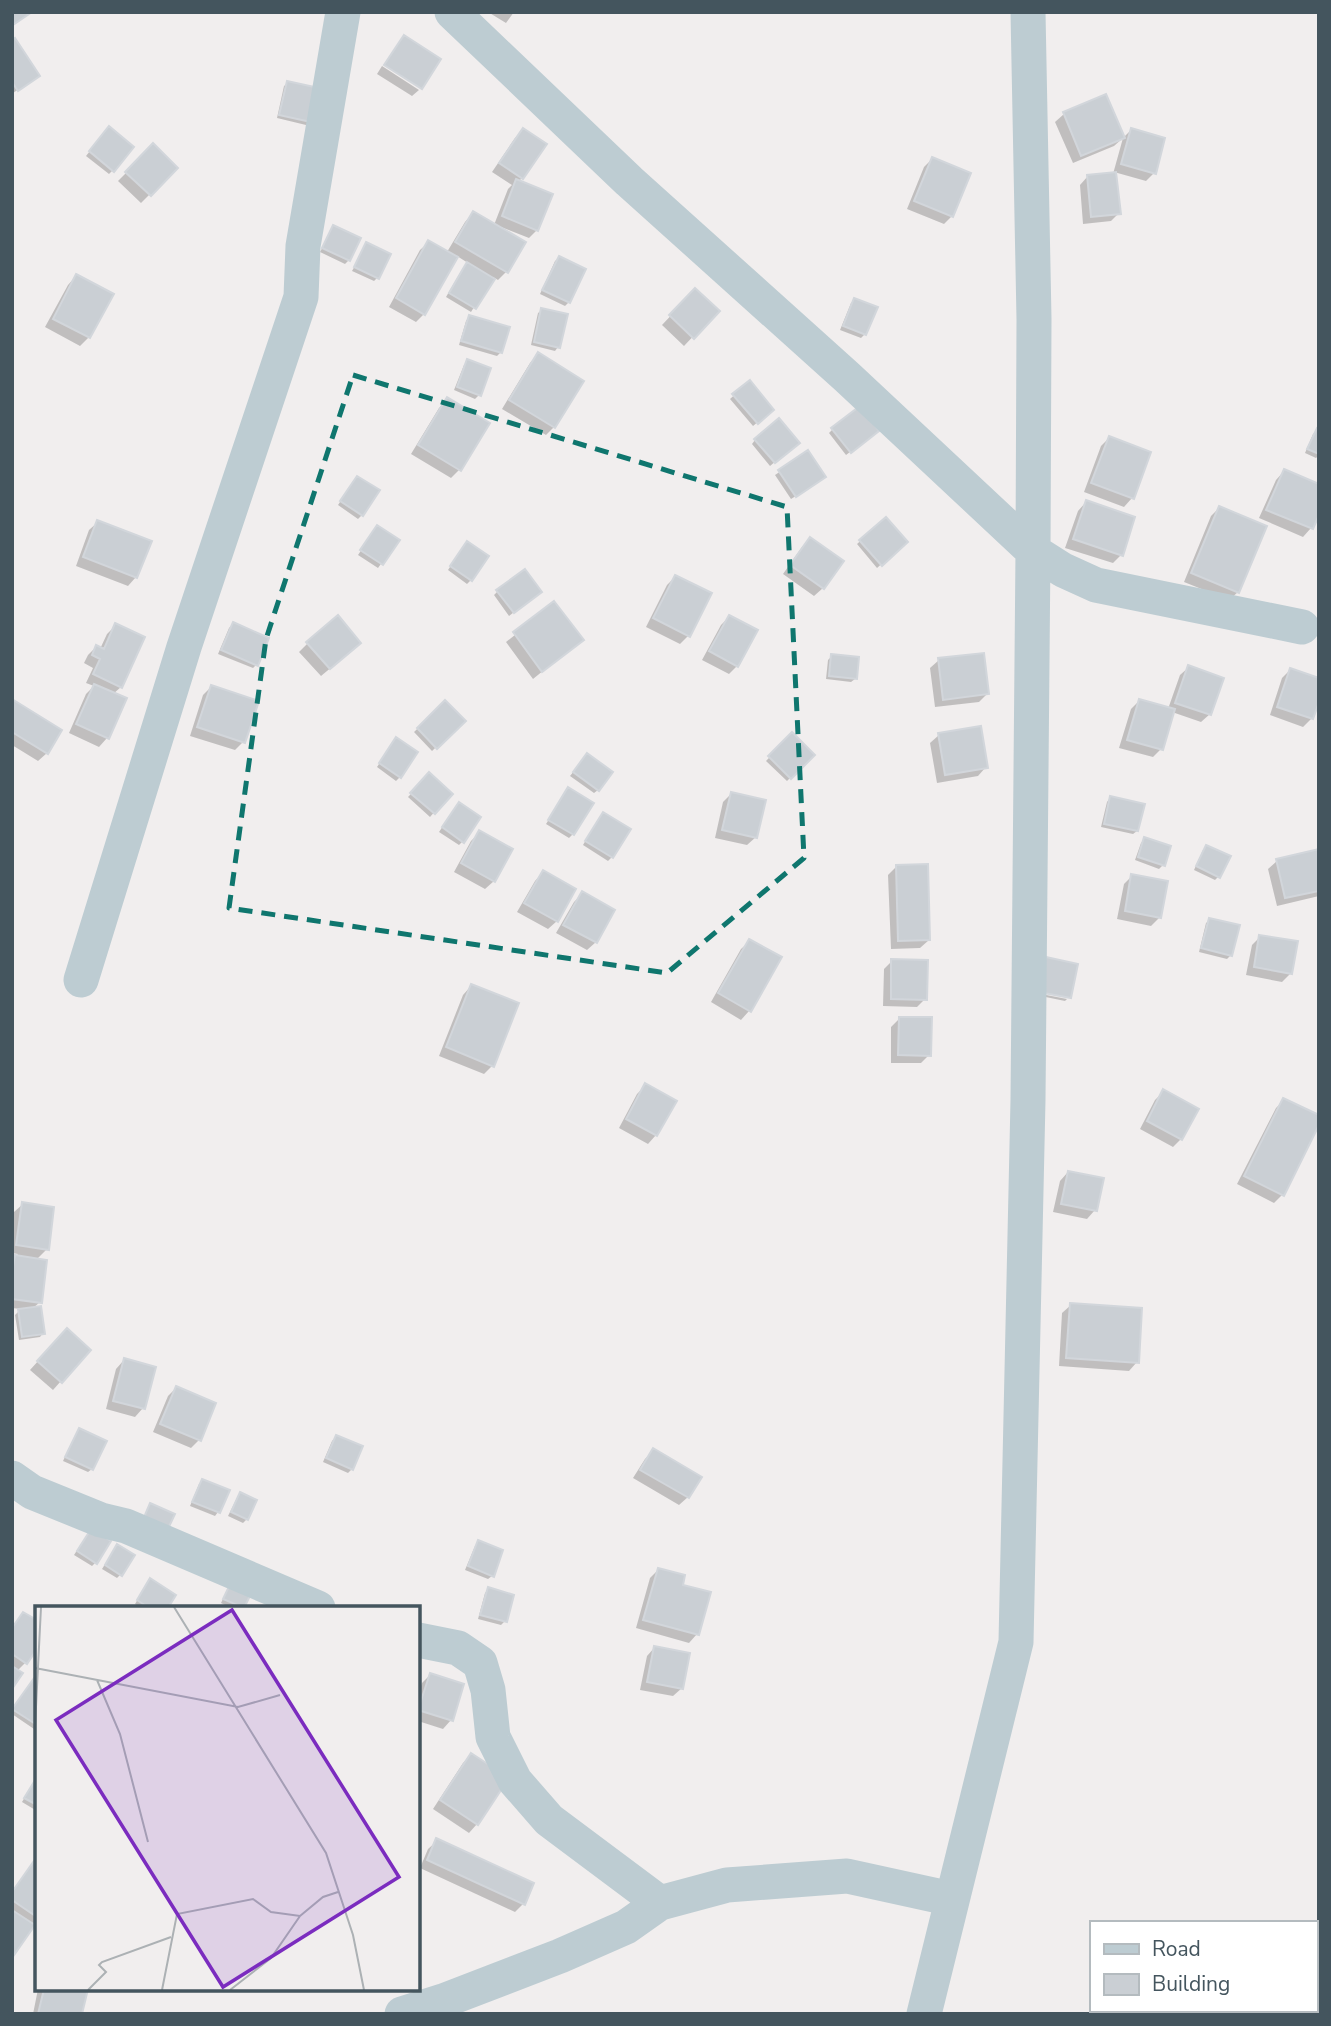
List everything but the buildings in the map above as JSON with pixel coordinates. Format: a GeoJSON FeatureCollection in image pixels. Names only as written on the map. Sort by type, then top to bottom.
{"type":"FeatureCollection","features":[{"type":"Feature","properties":{"kind":"street"},"geometry":{"type":"LineString","coordinates":[[81,980],[184,647],[301,297],[303,246],[343,12]]}},
{"type":"Feature","properties":{"kind":"street"},"geometry":{"type":"LineString","coordinates":[[452,12],[629,181],[847,377],[1033,551],[1063,570],[1096,585],[1303,627]]}},
{"type":"Feature","properties":{"kind":"street"},"geometry":{"type":"LineString","coordinates":[[924,2014],[1016,1642],[1028,1100],[1033,551],[1034,320],[1028,12]]}},
{"type":"Feature","properties":{"kind":"street"},"geometry":{"type":"LineString","coordinates":[[12,1478],[32,1492],[100,1520],[126,1526],[313,1606]]}},
{"type":"Feature","properties":{"kind":"street"},"geometry":{"type":"LineString","coordinates":[[420,1640],[458,1648],[480,1663],[488,1690],[493,1737],[515,1781],[549,1820],[660,1903]]}},
{"type":"Feature","properties":{"kind":"street"},"geometry":{"type":"LineString","coordinates":[[402,2014],[560,1956],[626,1927],[660,1903],[727,1885],[847,1876],[952,1899]]}},
{"type":"Feature","properties":{"kind":"highlighted area"},"geometry":{"type":"Polygon","coordinates":[[[353,375],[787,507],[804,858],[667,973],[229,908],[266,639],[353,375]]]}}]}
